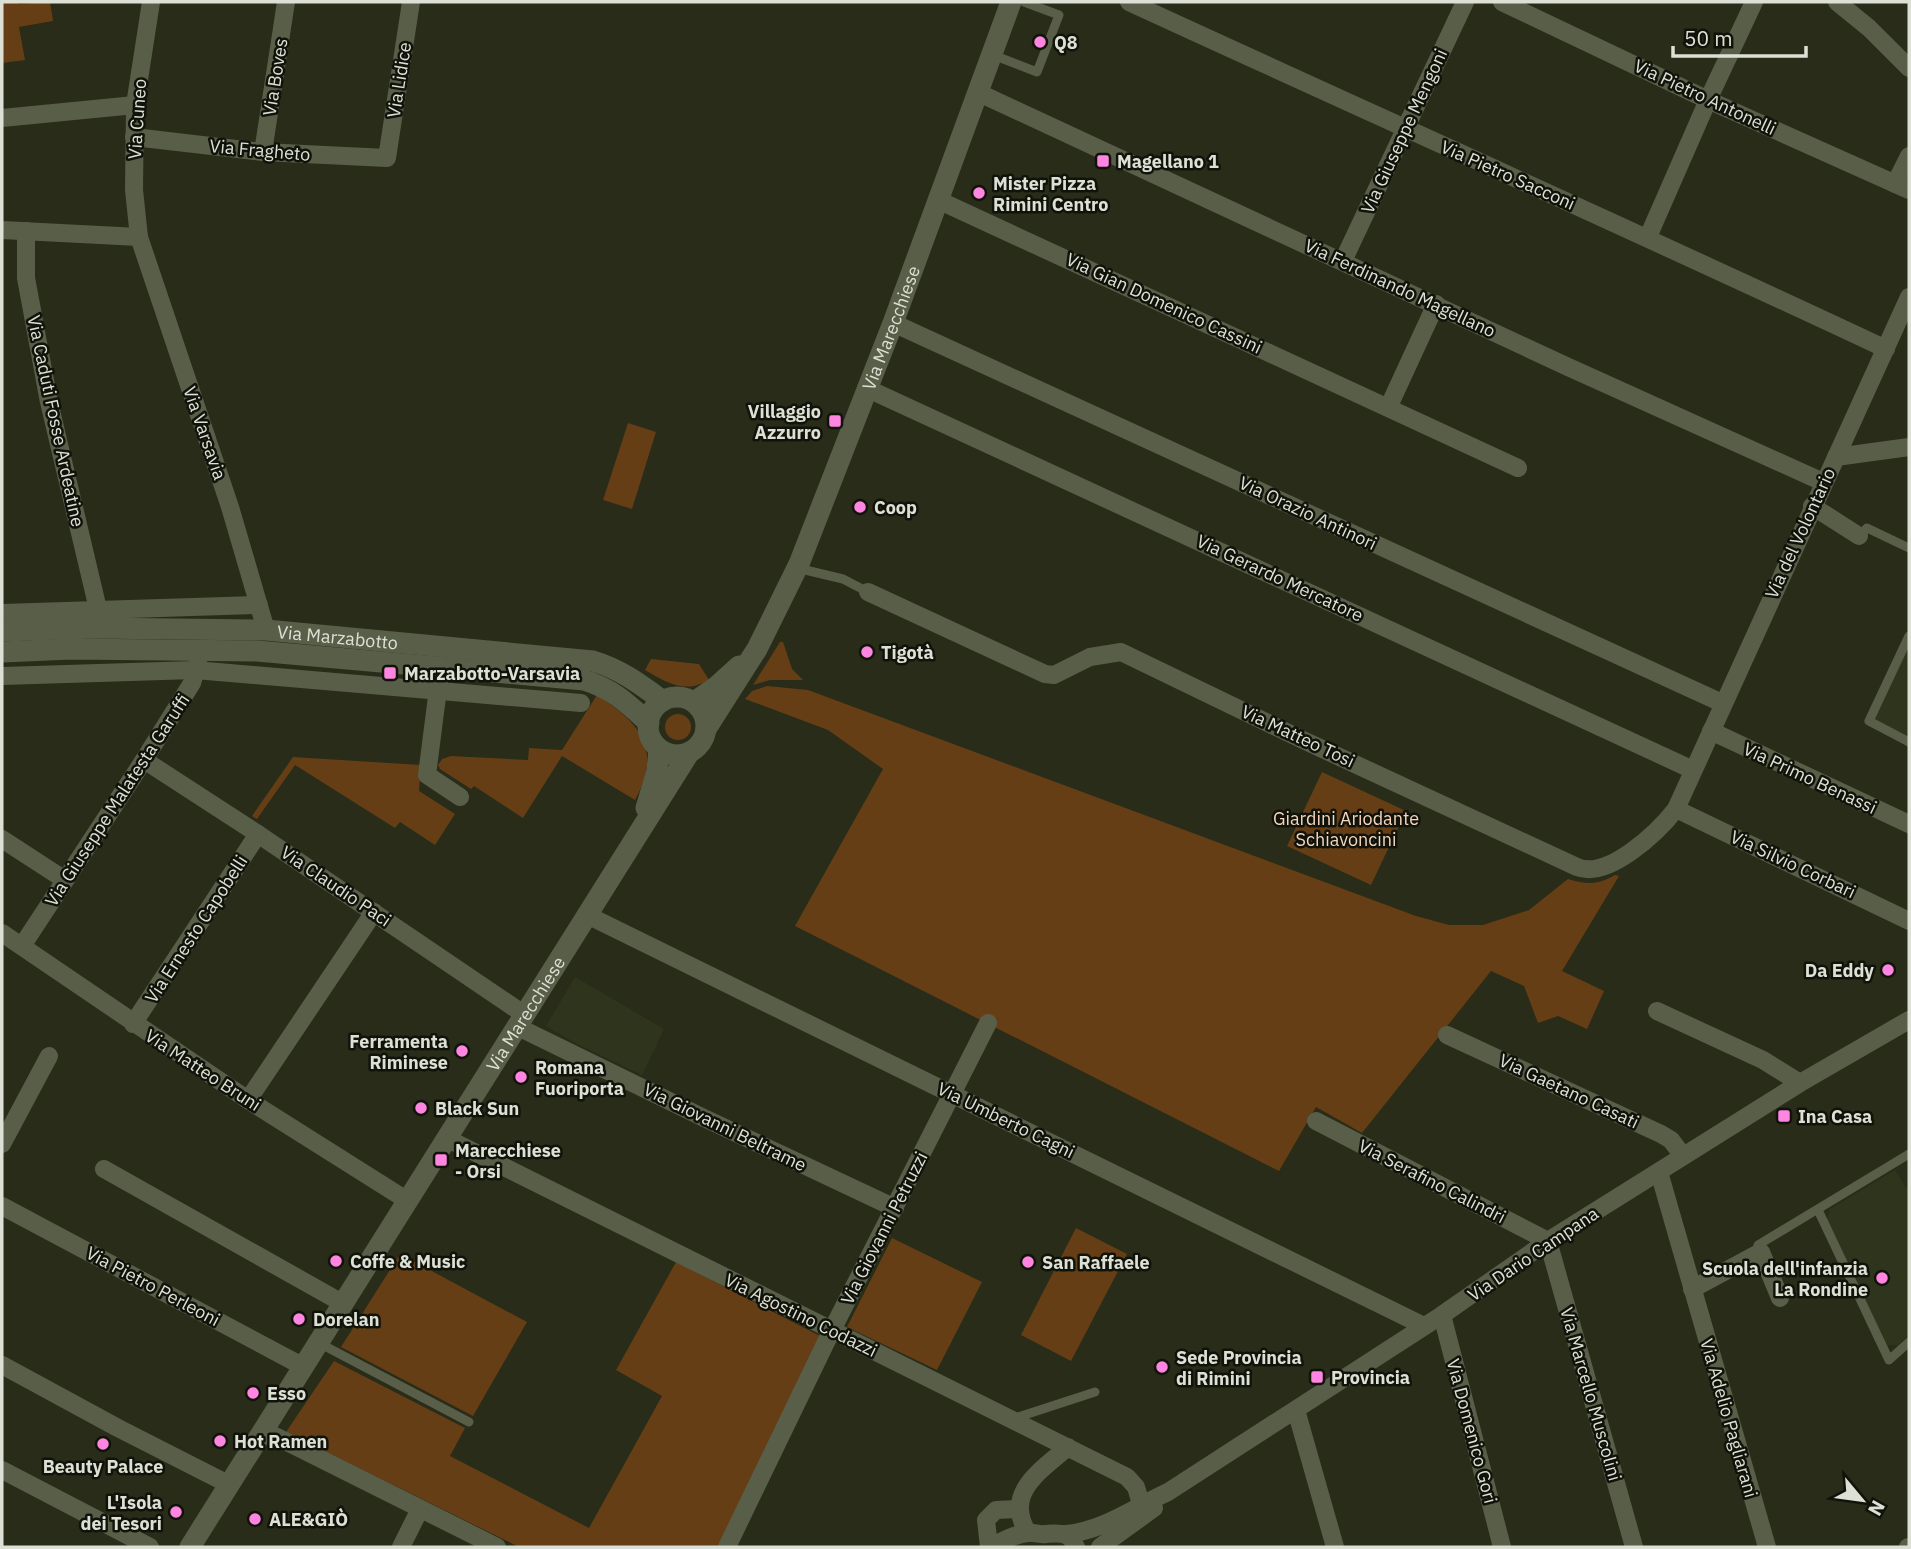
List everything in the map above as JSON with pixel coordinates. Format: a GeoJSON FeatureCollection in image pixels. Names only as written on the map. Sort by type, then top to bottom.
{"type":"FeatureCollection","features":[{"type":"Feature","properties":{"kind":"main road","name":"Via Marecchiese"},"geometry":{"type":"LineString","coordinates":[[706,729],[757,649],[797,568],[893,323],[1011,2]]}},
{"type":"Feature","properties":{"kind":"main road","name":"Via Marzabotto"},"geometry":{"type":"LineString","coordinates":[[2,631],[94,628],[266,630],[593,662],[613,667],[663,701]]}},
{"type":"Feature","properties":{"kind":"main road","name":"Via Marecchiese"},"geometry":{"type":"LineString","coordinates":[[694,702],[717,686],[757,649]]}},
{"type":"Feature","properties":{"kind":"main road","name":"Via Marzabotto"},"geometry":{"type":"LineString","coordinates":[[2,652],[257,650],[584,680],[604,686],[649,723]]}},
{"type":"Feature","properties":{"kind":"main road"},"geometry":{"type":"LineString","coordinates":[[678,697],[694,702],[705,715],[706,729],[700,744],[689,753],[675,755],[659,748],[651,738],[649,723],[652,712],[663,701],[678,697]]}},
{"type":"Feature","properties":{"kind":"main road","name":"Via Marecchiese"},"geometry":{"type":"LineString","coordinates":[[639,831],[657,771],[659,748]]}},
{"type":"Feature","properties":{"kind":"main road","name":"Via Marecchiese"},"geometry":{"type":"LineString","coordinates":[[190,1547],[689,753]]}},
{"type":"Feature","properties":{"kind":"street","name":"Via Cuneo"},"geometry":{"type":"LineString","coordinates":[[139,237],[134,190],[135,105],[151,2]]}},
{"type":"Feature","properties":{"kind":"street","name":"Via Boves"},"geometry":{"type":"LineString","coordinates":[[263,152],[286,2]]}},
{"type":"Feature","properties":{"kind":"street","name":"Via Lidice"},"geometry":{"type":"LineString","coordinates":[[387,159],[411,2]]}},
{"type":"Feature","properties":{"kind":"street","name":"Via Pietro Sacconi"},"geometry":{"type":"LineString","coordinates":[[1129,2],[1406,130],[1648,237],[1886,349]]}},
{"type":"Feature","properties":{"kind":"street","name":"Via Giuseppe Mengoni"},"geometry":{"type":"LineString","coordinates":[[1343,261],[1465,2]]}},
{"type":"Feature","properties":{"kind":"street","name":"Via Pietro Antonelli"},"geometry":{"type":"LineString","coordinates":[[1503,2],[1708,100],[1902,187]]}},
{"type":"Feature","properties":{"kind":"street"},"geometry":{"type":"LineString","coordinates":[[1648,237],[1754,2]]}},
{"type":"Feature","properties":{"kind":"street"},"geometry":{"type":"LineString","coordinates":[[1837,2],[1869,28],[1909,68]]}},
{"type":"Feature","properties":{"kind":"street","name":"Via Ferdinando Magellano"},"geometry":{"type":"LineString","coordinates":[[977,92],[1823,482]]}},
{"type":"Feature","properties":{"kind":"street"},"geometry":{"type":"LineString","coordinates":[[2,118],[135,105]]}},
{"type":"Feature","properties":{"kind":"street","name":"Via Fragheto"},"geometry":{"type":"LineString","coordinates":[[134,137],[263,152],[387,159]]}},
{"type":"Feature","properties":{"kind":"street"},"geometry":{"type":"LineString","coordinates":[[1902,187],[1909,156]]}},
{"type":"Feature","properties":{"kind":"street","name":"Via Gian Domenico Cassini"},"geometry":{"type":"LineString","coordinates":[[938,200],[1518,468]]}},
{"type":"Feature","properties":{"kind":"street"},"geometry":{"type":"LineString","coordinates":[[2,230],[139,237]]}},
{"type":"Feature","properties":{"kind":"street","name":"Via Caduti Fosse Ardeatine"},"geometry":{"type":"LineString","coordinates":[[26,231],[26,278],[46,390],[98,609]]}},
{"type":"Feature","properties":{"kind":"street","name":"Via Varsavia"},"geometry":{"type":"LineString","coordinates":[[139,237],[230,507],[266,630]]}},
{"type":"Feature","properties":{"kind":"street","name":"Via del Volontario"},"geometry":{"type":"LineString","coordinates":[[1693,770],[1909,297]]}},
{"type":"Feature","properties":{"kind":"street"},"geometry":{"type":"LineString","coordinates":[[1389,407],[1436,304]]}},
{"type":"Feature","properties":{"kind":"street","name":"Via Orazio Antinori"},"geometry":{"type":"LineString","coordinates":[[893,323],[1722,703]]}},
{"type":"Feature","properties":{"kind":"street","name":"Via Gerardo Mercatore"},"geometry":{"type":"LineString","coordinates":[[866,388],[1693,770]]}},
{"type":"Feature","properties":{"kind":"street"},"geometry":{"type":"LineString","coordinates":[[1836,457],[1909,447]]}},
{"type":"Feature","properties":{"kind":"street"},"geometry":{"type":"LineString","coordinates":[[1812,506],[1859,536]]}},
{"type":"Feature","properties":{"kind":"street","name":"Via Matteo Tosi"},"geometry":{"type":"LineString","coordinates":[[869,592],[1045,674],[1054,675],[1090,657],[1121,652],[1303,740],[1585,870],[1599,868],[1640,845],[1660,829],[1675,809],[1693,770]]}},
{"type":"Feature","properties":{"kind":"street","name":"Via Marzabotto"},"geometry":{"type":"LineString","coordinates":[[2,614],[259,605]]}},
{"type":"Feature","properties":{"kind":"street","name":"Via Giuseppe Malatesta Garuffi"},"geometry":{"type":"LineString","coordinates":[[22,946],[192,683],[202,649]]}},
{"type":"Feature","properties":{"kind":"street"},"geometry":{"type":"LineString","coordinates":[[440,667],[427,775],[460,797]]}},
{"type":"Feature","properties":{"kind":"street"},"geometry":{"type":"LineString","coordinates":[[2,676],[195,670],[581,703]]}},
{"type":"Feature","properties":{"kind":"street","name":"Via Primo Benassi"},"geometry":{"type":"LineString","coordinates":[[1711,731],[1909,824]]}},
{"type":"Feature","properties":{"kind":"street","name":"Via Claudio Paci"},"geometry":{"type":"LineString","coordinates":[[144,760],[373,912],[522,1021]]}},
{"type":"Feature","properties":{"kind":"street","name":"Via Silvio Corbari"},"geometry":{"type":"LineString","coordinates":[[1675,809],[1909,921]]}},
{"type":"Feature","properties":{"kind":"street","name":"Via Ernesto Capobelli"},"geometry":{"type":"LineString","coordinates":[[134,1024],[258,834]]}},
{"type":"Feature","properties":{"kind":"street"},"geometry":{"type":"LineString","coordinates":[[2,839],[65,880]]}},
{"type":"Feature","properties":{"kind":"street"},"geometry":{"type":"LineString","coordinates":[[248,1100],[373,912]]}},
{"type":"Feature","properties":{"kind":"street","name":"Via Umberto Cagni"},"geometry":{"type":"LineString","coordinates":[[587,915],[1424,1326]]}},
{"type":"Feature","properties":{"kind":"street","name":"Via Matteo Bruni"},"geometry":{"type":"LineString","coordinates":[[2,933],[248,1100],[408,1201]]}},
{"type":"Feature","properties":{"kind":"street"},"geometry":{"type":"LineString","coordinates":[[1657,1011],[1763,1060],[1800,1083]]}},
{"type":"Feature","properties":{"kind":"street","name":"Via Dario Campana"},"geometry":{"type":"LineString","coordinates":[[990,1547],[1059,1532],[1071,1541],[1080,1533],[1102,1526],[1168,1492],[1442,1315],[1548,1241],[1907,1016]]}},
{"type":"Feature","properties":{"kind":"street","name":"Via Giovanni Beltrame"},"geometry":{"type":"LineString","coordinates":[[522,1021],[704,1118],[895,1208]]}},
{"type":"Feature","properties":{"kind":"street","name":"Via Giovanni Petruzzi"},"geometry":{"type":"LineString","coordinates":[[727,1547],[832,1330],[988,1023]]}},
{"type":"Feature","properties":{"kind":"street","name":"Via Gaetano Casati"},"geometry":{"type":"LineString","coordinates":[[1447,1035],[1661,1133],[1671,1140],[1683,1156]]}},
{"type":"Feature","properties":{"kind":"street"},"geometry":{"type":"LineString","coordinates":[[2,1144],[49,1056]]}},
{"type":"Feature","properties":{"kind":"street","name":"Via Serafino Calindri"},"geometry":{"type":"LineString","coordinates":[[1316,1121],[1548,1241]]}},
{"type":"Feature","properties":{"kind":"street","name":"Via Agostino Codazzi"},"geometry":{"type":"LineString","coordinates":[[448,1139],[1126,1477],[1136,1487],[1141,1504]]}},
{"type":"Feature","properties":{"kind":"street"},"geometry":{"type":"LineString","coordinates":[[104,1169],[344,1304]]}},
{"type":"Feature","properties":{"kind":"street","name":"Via Adelio Pagliarani"},"geometry":{"type":"LineString","coordinates":[[1659,1172],[1767,1547]]}},
{"type":"Feature","properties":{"kind":"street","name":"Via Pietro Perleoni"},"geometry":{"type":"LineString","coordinates":[[2,1206],[304,1367]]}},
{"type":"Feature","properties":{"kind":"street","name":"Via Marcello Muscolini"},"geometry":{"type":"LineString","coordinates":[[1548,1241],[1634,1547]]}},
{"type":"Feature","properties":{"kind":"street"},"geometry":{"type":"LineString","coordinates":[[1692,1289],[1758,1246],[1780,1298]]}},
{"type":"Feature","properties":{"kind":"street","name":"Via Domenico Gori"},"geometry":{"type":"LineString","coordinates":[[1442,1315],[1502,1547]]}},
{"type":"Feature","properties":{"kind":"street"},"geometry":{"type":"LineString","coordinates":[[2,1365],[230,1485]]}},
{"type":"Feature","properties":{"kind":"street"},"geometry":{"type":"LineString","coordinates":[[1296,1410],[1335,1547]]}},
{"type":"Feature","properties":{"kind":"street"},"geometry":{"type":"LineString","coordinates":[[265,1431],[497,1547]]}},
{"type":"Feature","properties":{"kind":"street"},"geometry":{"type":"LineString","coordinates":[[1036,1538],[1020,1520],[1020,1498],[1038,1473],[1068,1447]]}},
{"type":"Feature","properties":{"kind":"street"},"geometry":{"type":"LineString","coordinates":[[2,1470],[150,1547]]}},
{"type":"Feature","properties":{"kind":"street","name":"Via Dario Campana"},"geometry":{"type":"LineString","coordinates":[[1100,1547],[1154,1507],[1168,1492]]}},
{"type":"Feature","properties":{"kind":"street"},"geometry":{"type":"LineString","coordinates":[[401,1547],[420,1509]]}},
{"type":"Feature","properties":{"kind":"street"},"geometry":{"type":"LineString","coordinates":[[990,1547],[986,1520],[996,1510],[1018,1509]]}},
{"type":"Feature","properties":{"kind":"lane"},"geometry":{"type":"LineString","coordinates":[[991,54],[1037,72],[1059,15],[1024,2]]}},
{"type":"Feature","properties":{"kind":"lane"},"geometry":{"type":"LineString","coordinates":[[1859,536],[1867,528],[1909,548]]}},
{"type":"Feature","properties":{"kind":"lane"},"geometry":{"type":"LineString","coordinates":[[797,568],[843,579],[869,592]]}},
{"type":"Feature","properties":{"kind":"lane"},"geometry":{"type":"LineString","coordinates":[[1909,636],[1869,720],[1909,742]]}},
{"type":"Feature","properties":{"kind":"lane"},"geometry":{"type":"LineString","coordinates":[[1758,1246],[1909,1154]]}},
{"type":"Feature","properties":{"kind":"lane"},"geometry":{"type":"LineString","coordinates":[[1818,1210],[1889,1360],[1909,1342]]}},
{"type":"Feature","properties":{"kind":"lane"},"geometry":{"type":"LineString","coordinates":[[319,1343],[469,1422]]}},
{"type":"Feature","properties":{"kind":"lane"},"geometry":{"type":"LineString","coordinates":[[1010,1419],[1095,1392]]}},
{"type":"Feature","properties":{"kind":"shaded area"},"geometry":{"type":"Polygon","coordinates":[[[1909,644],[1909,738],[1873,720],[1909,644]]]}},
{"type":"Feature","properties":{"kind":"shaded area"},"geometry":{"type":"Polygon","coordinates":[[[575,977],[664,1029],[642,1075],[546,1026],[575,977]]]}},
{"type":"Feature","properties":{"kind":"shaded area","name":"Scuola dell'infanzia La Rondine"},"geometry":{"type":"Polygon","coordinates":[[[1895,1170],[1906,1188],[1909,1187],[1909,1335],[1898,1345],[1887,1345],[1827,1220],[1830,1209],[1895,1170]]]}},
{"type":"Feature","properties":{"kind":"green space"},"geometry":{"type":"Polygon","coordinates":[[[2,2],[50,2],[53,21],[19,27],[25,60],[2,63],[2,2]]]}},
{"type":"Feature","properties":{"kind":"green space"},"geometry":{"type":"Polygon","coordinates":[[[628,423],[656,432],[632,509],[603,500],[628,423]]]}},
{"type":"Feature","properties":{"kind":"green space"},"geometry":{"type":"Polygon","coordinates":[[[780,642],[783,642],[792,669],[803,680],[770,680],[753,685],[780,642]]]}},
{"type":"Feature","properties":{"kind":"green space"},"geometry":{"type":"Polygon","coordinates":[[[651,659],[699,664],[709,680],[692,686],[669,683],[645,670],[651,659]]]}},
{"type":"Feature","properties":{"kind":"green space"},"geometry":{"type":"Polygon","coordinates":[[[767,686],[808,690],[1416,916],[1449,925],[1483,925],[1529,910],[1568,879],[1592,883],[1619,876],[1562,971],[1604,991],[1587,1029],[1558,1016],[1538,1023],[1524,986],[1491,971],[1362,1133],[1316,1107],[1279,1171],[795,926],[883,769],[828,730],[745,699],[752,691],[767,686]]]}},
{"type":"Feature","properties":{"kind":"green space"},"geometry":{"type":"Polygon","coordinates":[[[597,695],[625,716],[643,739],[647,766],[635,800],[562,756],[523,818],[474,786],[471,789],[438,765],[442,759],[451,756],[528,760],[529,748],[562,750],[597,695]]]}},
{"type":"Feature","properties":{"kind":"green space"},"geometry":{"type":"Polygon","coordinates":[[[678,714],[687,718],[691,727],[687,736],[678,740],[669,736],[665,727],[669,718],[678,714]]]}},
{"type":"Feature","properties":{"kind":"green space"},"geometry":{"type":"Polygon","coordinates":[[[293,757],[421,765],[419,791],[455,814],[435,845],[400,822],[395,828],[295,765],[257,819],[252,816],[293,757]]]}},
{"type":"Feature","properties":{"kind":"green space","name":"Giardini Ariodante Schiavoncini"},"geometry":{"type":"Polygon","coordinates":[[[1322,772],[1406,811],[1371,885],[1287,846],[1322,772]]]}},
{"type":"Feature","properties":{"kind":"green space"},"geometry":{"type":"Polygon","coordinates":[[[1076,1228],[1127,1254],[1071,1361],[1021,1335],[1076,1228]]]}},
{"type":"Feature","properties":{"kind":"green space"},"geometry":{"type":"Polygon","coordinates":[[[892,1238],[982,1282],[937,1370],[847,1327],[892,1238]]]}},
{"type":"Feature","properties":{"kind":"green space"},"geometry":{"type":"Polygon","coordinates":[[[400,1254],[527,1322],[473,1416],[341,1347],[400,1254]]]}},
{"type":"Feature","properties":{"kind":"green space"},"geometry":{"type":"Polygon","coordinates":[[[676,1262],[822,1337],[720,1547],[519,1547],[286,1432],[334,1361],[465,1428],[450,1456],[589,1528],[662,1396],[616,1370],[676,1262]]]}},
{"type":"Feature","properties":{"kind":"place","name":"Q8"},"geometry":{"type":"Point","coordinates":[1040,42]}},
{"type":"Feature","properties":{"kind":"place","name":"Magellano 1"},"geometry":{"type":"Point","coordinates":[1103,161]}},
{"type":"Feature","properties":{"kind":"place","name":"Mister Pizza Rimini Centro"},"geometry":{"type":"Point","coordinates":[979,193]}},
{"type":"Feature","properties":{"kind":"place","name":"Villaggio Azzurro"},"geometry":{"type":"Point","coordinates":[835,421]}},
{"type":"Feature","properties":{"kind":"place","name":"Coop"},"geometry":{"type":"Point","coordinates":[860,507]}},
{"type":"Feature","properties":{"kind":"place","name":"Tigotà"},"geometry":{"type":"Point","coordinates":[867,652]}},
{"type":"Feature","properties":{"kind":"place","name":"Marzabotto-Varsavia"},"geometry":{"type":"Point","coordinates":[390,673]}},
{"type":"Feature","properties":{"kind":"place","name":"Da Eddy"},"geometry":{"type":"Point","coordinates":[1888,970]}},
{"type":"Feature","properties":{"kind":"place","name":"Ferramenta Riminese"},"geometry":{"type":"Point","coordinates":[462,1051]}},
{"type":"Feature","properties":{"kind":"place","name":"Romana Fuoriporta"},"geometry":{"type":"Point","coordinates":[521,1077]}},
{"type":"Feature","properties":{"kind":"place","name":"Black Sun"},"geometry":{"type":"Point","coordinates":[421,1108]}},
{"type":"Feature","properties":{"kind":"place","name":"Ina Casa"},"geometry":{"type":"Point","coordinates":[1784,1116]}},
{"type":"Feature","properties":{"kind":"place","name":"Marecchiese - Orsi"},"geometry":{"type":"Point","coordinates":[441,1160]}},
{"type":"Feature","properties":{"kind":"place","name":"Coffe & Music"},"geometry":{"type":"Point","coordinates":[336,1261]}},
{"type":"Feature","properties":{"kind":"place","name":"San Raffaele"},"geometry":{"type":"Point","coordinates":[1028,1262]}},
{"type":"Feature","properties":{"kind":"place","name":"Scuola dell'infanzia La Rondine"},"geometry":{"type":"Point","coordinates":[1882,1278]}},
{"type":"Feature","properties":{"kind":"place","name":"Dorelan"},"geometry":{"type":"Point","coordinates":[299,1319]}},
{"type":"Feature","properties":{"kind":"place","name":"Sede Provincia di Rimini"},"geometry":{"type":"Point","coordinates":[1162,1367]}},
{"type":"Feature","properties":{"kind":"place","name":"Provincia"},"geometry":{"type":"Point","coordinates":[1317,1377]}},
{"type":"Feature","properties":{"kind":"place","name":"Esso"},"geometry":{"type":"Point","coordinates":[253,1393]}},
{"type":"Feature","properties":{"kind":"place","name":"Hot Ramen"},"geometry":{"type":"Point","coordinates":[220,1441]}},
{"type":"Feature","properties":{"kind":"place","name":"Beauty Palace"},"geometry":{"type":"Point","coordinates":[103,1444]}},
{"type":"Feature","properties":{"kind":"place","name":"L'Isola dei Tesori"},"geometry":{"type":"Point","coordinates":[176,1512]}},
{"type":"Feature","properties":{"kind":"place","name":"ALE&GIÒ"},"geometry":{"type":"Point","coordinates":[255,1519]}}]}
